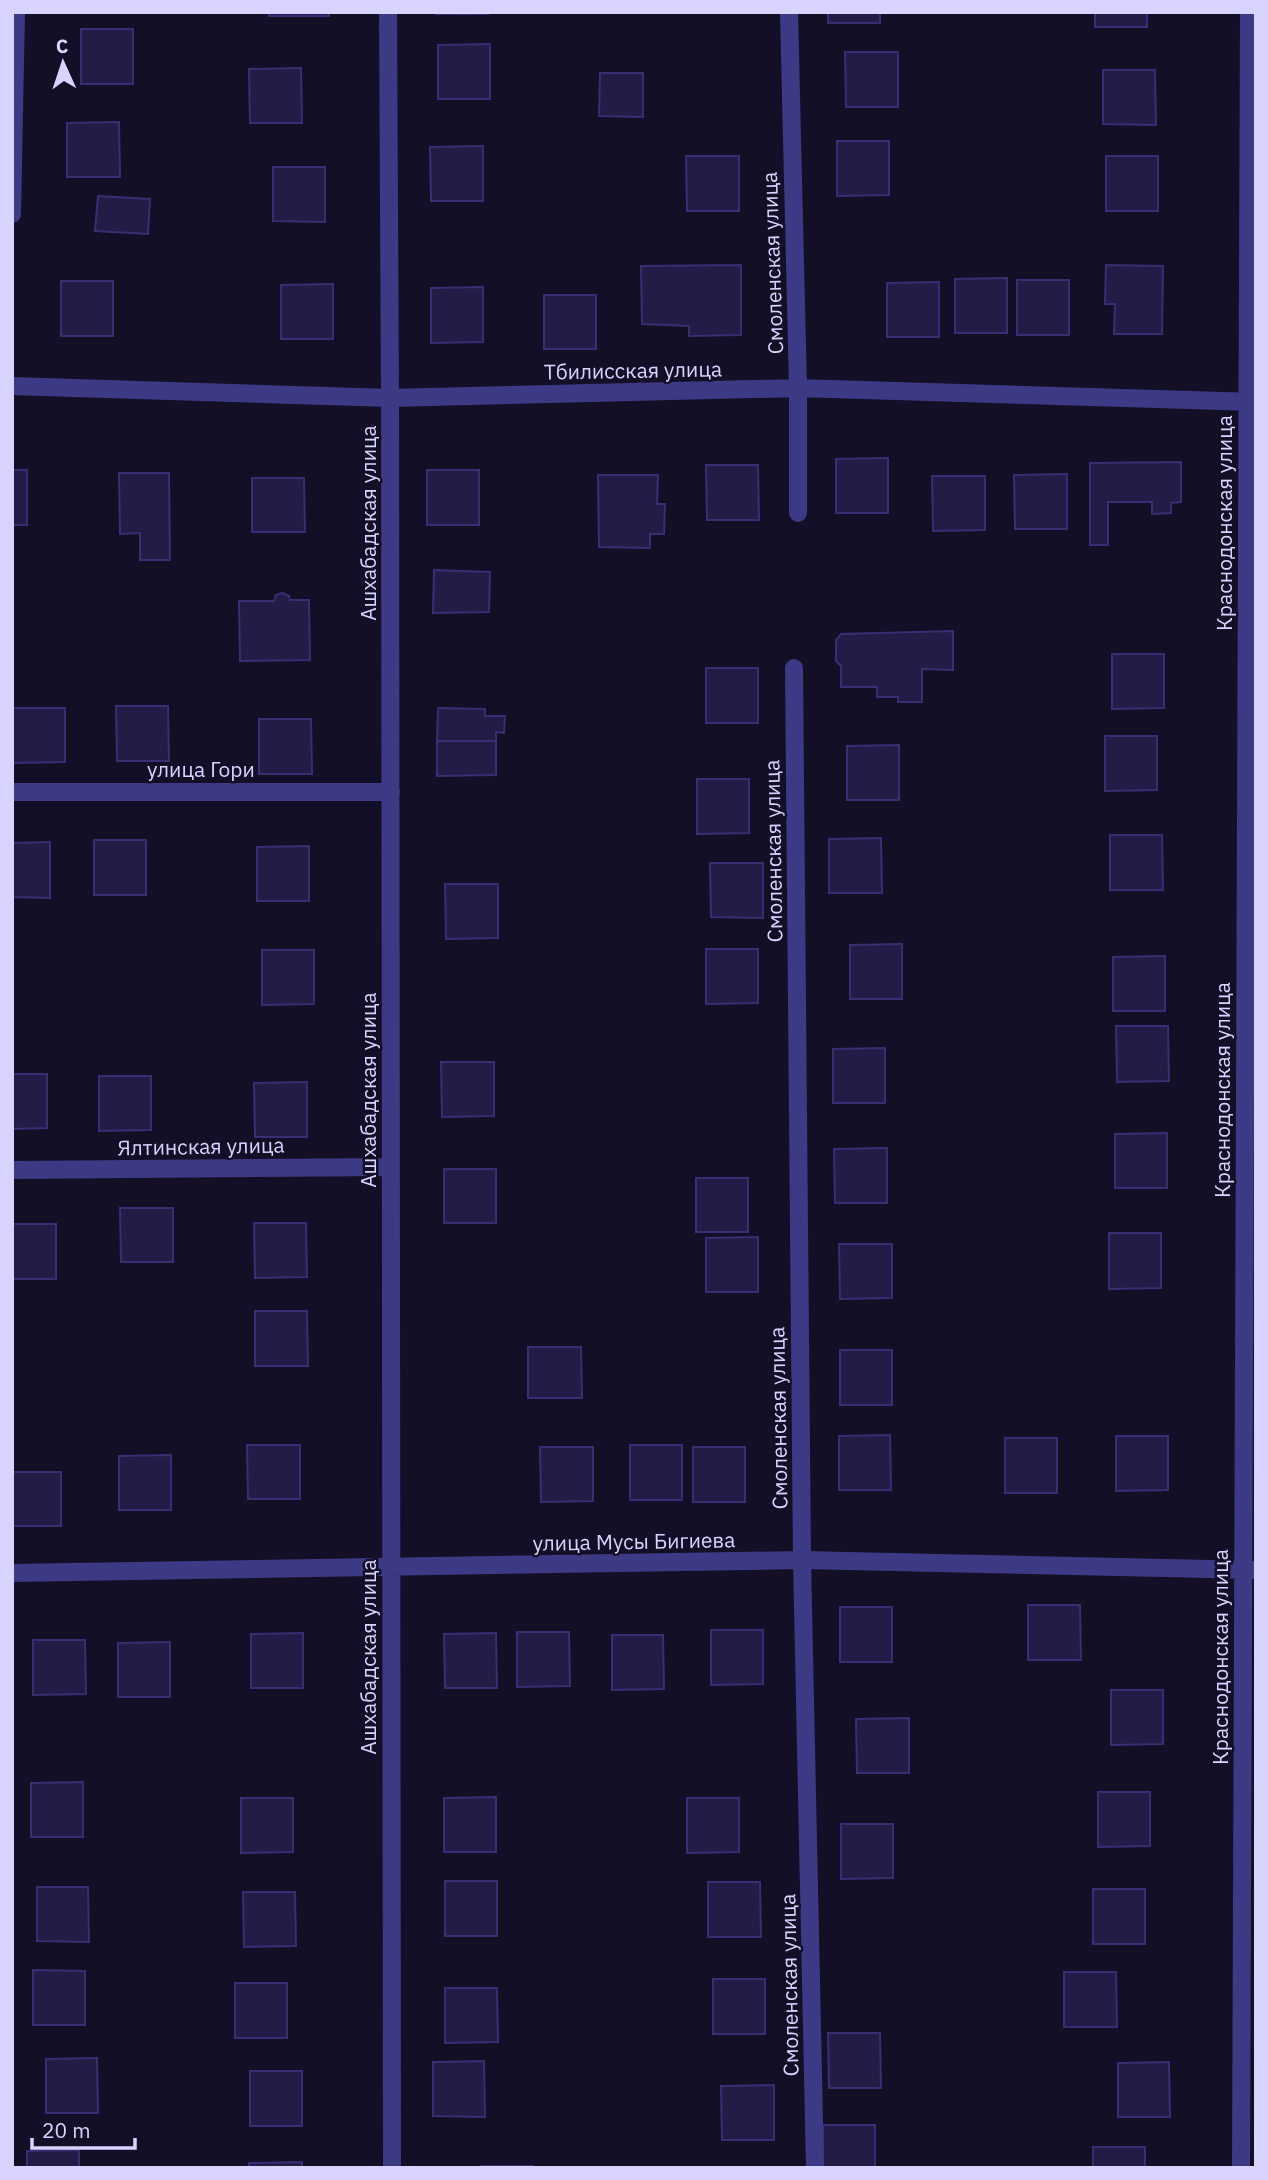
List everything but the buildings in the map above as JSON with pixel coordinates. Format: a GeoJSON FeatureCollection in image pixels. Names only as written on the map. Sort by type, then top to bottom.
{"type":"FeatureCollection","features":[{"type":"Feature","properties":{"kind":"street"},"geometry":{"type":"LineString","coordinates":[[12,214],[16,12]]}},
{"type":"Feature","properties":{"kind":"street","name":"Ашхабадская улица"},"geometry":{"type":"LineString","coordinates":[[388,12],[392,2168]]}},
{"type":"Feature","properties":{"kind":"street","name":"Смоленская улица"},"geometry":{"type":"LineString","coordinates":[[789,12],[799,388],[798,513]]}},
{"type":"Feature","properties":{"kind":"street","name":"Краснодонская улица"},"geometry":{"type":"LineString","coordinates":[[1241,2168],[1250,1570],[1252,402],[1249,12]]}},
{"type":"Feature","properties":{"kind":"street","name":"Тбилисская улица"},"geometry":{"type":"LineString","coordinates":[[12,386],[390,398],[799,388],[1252,402]]}},
{"type":"Feature","properties":{"kind":"street","name":"Смоленская улица"},"geometry":{"type":"LineString","coordinates":[[794,668],[803,1560],[815,2168]]}},
{"type":"Feature","properties":{"kind":"street","name":"улица Гори"},"geometry":{"type":"LineString","coordinates":[[12,792],[391,793]]}},
{"type":"Feature","properties":{"kind":"street","name":"Ялтинская улица"},"geometry":{"type":"LineString","coordinates":[[12,1170],[391,1167]]}},
{"type":"Feature","properties":{"kind":"street","name":"улица Мусы Бигиева"},"geometry":{"type":"LineString","coordinates":[[12,1573],[803,1560],[1250,1570]]}}]}
